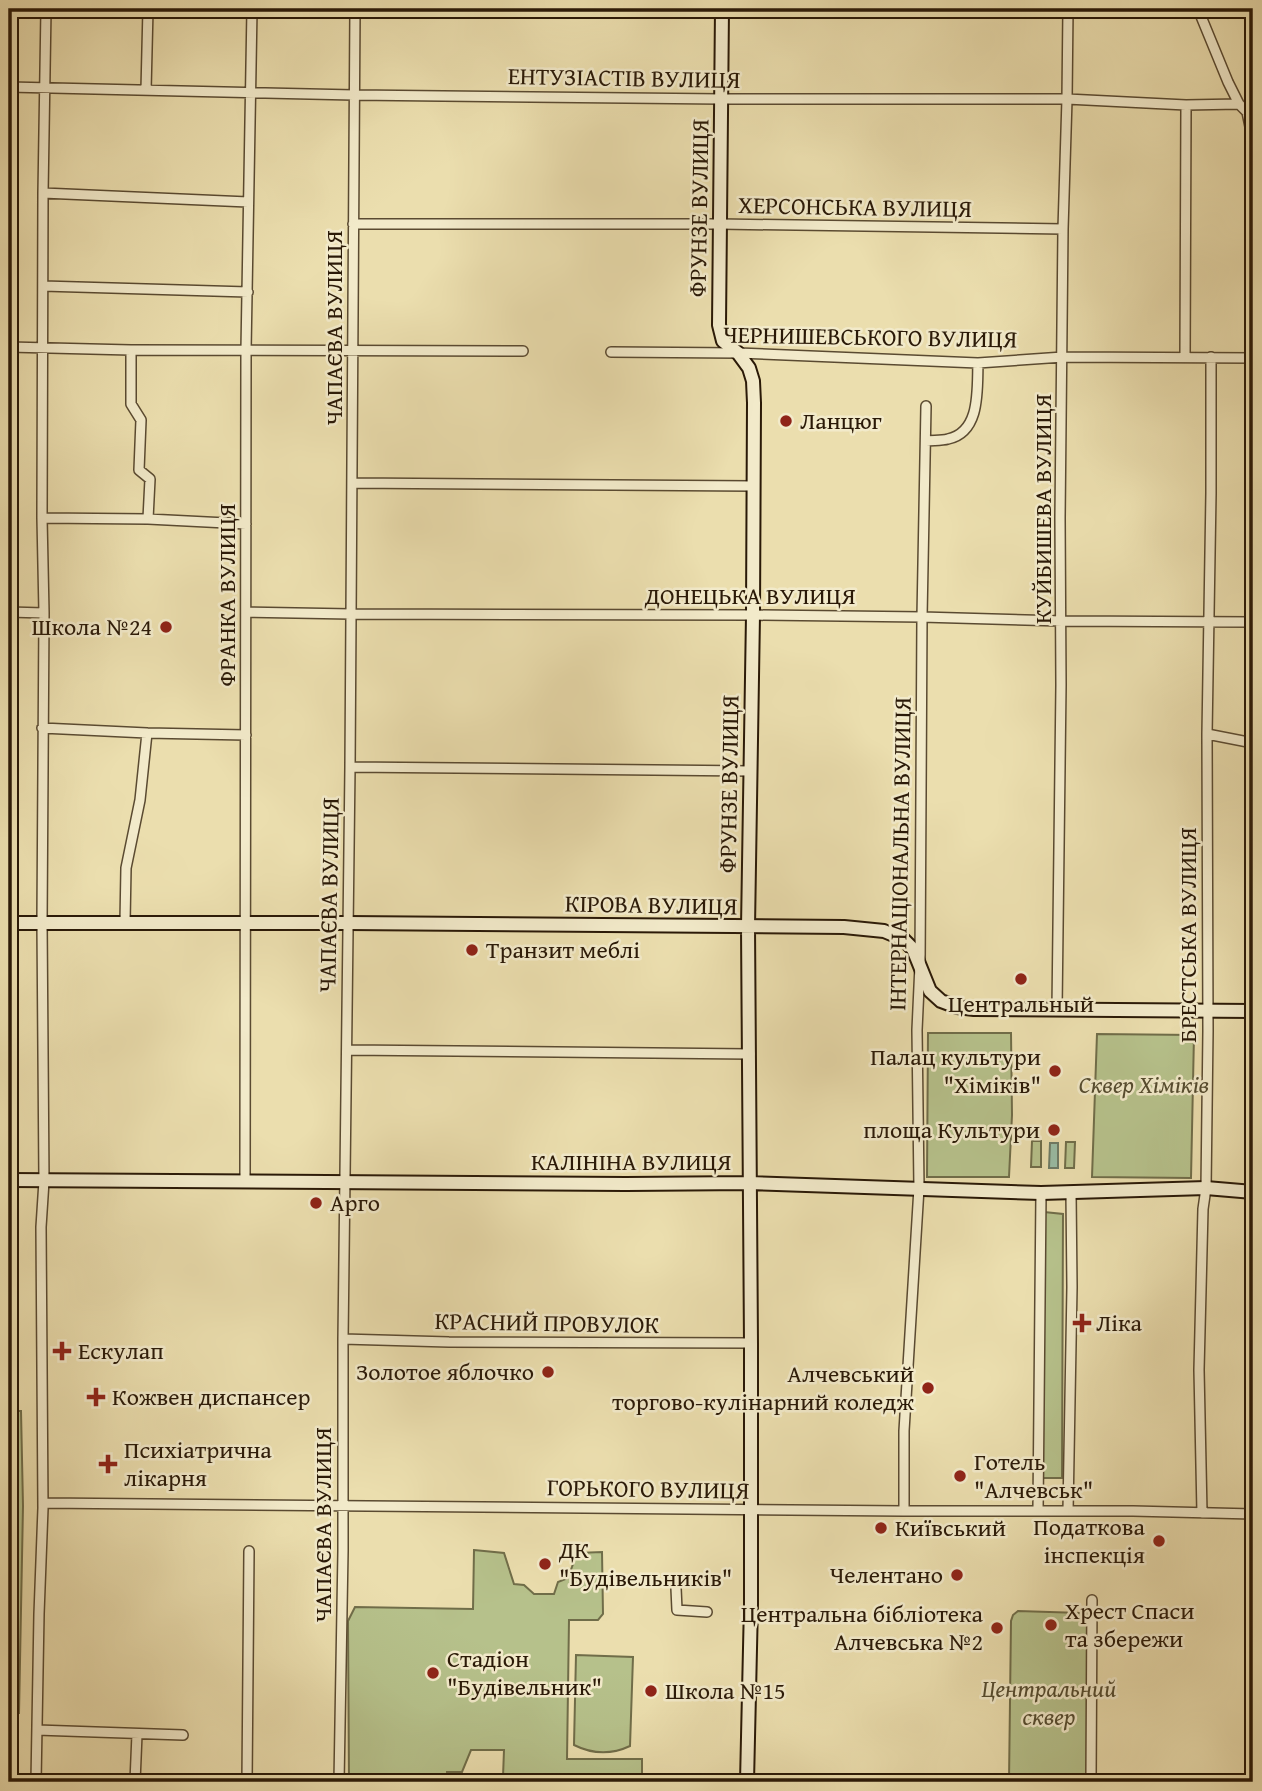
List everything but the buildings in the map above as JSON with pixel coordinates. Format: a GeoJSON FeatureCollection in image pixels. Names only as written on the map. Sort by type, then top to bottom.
{"type":"FeatureCollection","features":[{"type":"Feature","properties":{"kind":"street"},"geometry":{"type":"LineString","coordinates":[[36,1782],[43,1503],[41,1227],[44,1181],[44,613],[41,517],[46,9]]}},
{"type":"Feature","properties":{"kind":"street"},"geometry":{"type":"LineString","coordinates":[[146,90],[148,9]]}},
{"type":"Feature","properties":{"kind":"street","name":"ФРАНКА ВУЛИЦЯ"},"geometry":{"type":"LineString","coordinates":[[245,1182],[246,350],[251,9]]}},
{"type":"Feature","properties":{"kind":"street","name":"ЧАПАЄВА ВУЛИЦЯ"},"geometry":{"type":"LineString","coordinates":[[339,1782],[355,9]]}},
{"type":"Feature","properties":{"kind":"street","name":"ФРУНЗЕ ВУЛИЦЯ"},"geometry":{"type":"LineString","coordinates":[[722,9],[719,325],[723,341],[738,353],[749,368],[753,381],[753,615],[748,927],[751,1509],[747,1782]]}},
{"type":"Feature","properties":{"kind":"street","name":"КУЙБИШЕВА ВУЛИЦЯ"},"geometry":{"type":"LineString","coordinates":[[1057,1009],[1063,229],[1068,9]]}},
{"type":"Feature","properties":{"kind":"street"},"geometry":{"type":"LineString","coordinates":[[1198,9],[1239,104],[1247,112],[1253,141]]}},
{"type":"Feature","properties":{"kind":"street","name":"ЕНТУЗІАСТІВ ВУЛИЦЯ"},"geometry":{"type":"LineString","coordinates":[[9,87],[721,99],[1068,99],[1186,105],[1239,104]]}},
{"type":"Feature","properties":{"kind":"street"},"geometry":{"type":"LineString","coordinates":[[1185,357],[1186,105]]}},
{"type":"Feature","properties":{"kind":"street"},"geometry":{"type":"LineString","coordinates":[[43,193],[248,202]]}},
{"type":"Feature","properties":{"kind":"street","name":"ХЕРСОНСЬКА ВУЛИЦЯ"},"geometry":{"type":"LineString","coordinates":[[353,224],[720,224],[1063,229]]}},
{"type":"Feature","properties":{"kind":"street"},"geometry":{"type":"LineString","coordinates":[[43,286],[248,292]]}},
{"type":"Feature","properties":{"kind":"street"},"geometry":{"type":"LineString","coordinates":[[9,347],[523,351]]}},
{"type":"Feature","properties":{"kind":"street"},"geometry":{"type":"LineString","coordinates":[[131,350],[131,404],[141,420],[139,470],[150,479],[148,519]]}},
{"type":"Feature","properties":{"kind":"street","name":"ЧЕРНИШЕВСЬКОГО ВУЛИЦЯ"},"geometry":{"type":"LineString","coordinates":[[611,352],[738,353],[978,363],[1063,358],[1253,358]]}},
{"type":"Feature","properties":{"kind":"street","name":"БРЕСТСЬКА ВУЛИЦЯ"},"geometry":{"type":"LineString","coordinates":[[1202,1513],[1199,1370],[1203,1209],[1206,1188],[1211,357]]}},
{"type":"Feature","properties":{"kind":"street"},"geometry":{"type":"LineString","coordinates":[[926,441],[952,438],[969,425],[977,399],[978,363]]}},
{"type":"Feature","properties":{"kind":"street","name":"ІНТЕРНАЦІОНАЛЬНА ВУЛИЦЯ"},"geometry":{"type":"LineString","coordinates":[[904,1511],[904,1431],[919,1188],[917,1030],[926,406]]}},
{"type":"Feature","properties":{"kind":"street"},"geometry":{"type":"LineString","coordinates":[[352,483],[753,486]]}},
{"type":"Feature","properties":{"kind":"street"},"geometry":{"type":"LineString","coordinates":[[41,517],[246,524]]}},
{"type":"Feature","properties":{"kind":"street","name":"ДОНЕЦЬКА ВУЛИЦЯ"},"geometry":{"type":"LineString","coordinates":[[246,611],[1253,622]]}},
{"type":"Feature","properties":{"kind":"street"},"geometry":{"type":"LineString","coordinates":[[9,612],[44,613]]}},
{"type":"Feature","properties":{"kind":"street"},"geometry":{"type":"LineString","coordinates":[[42,728],[246,734]]}},
{"type":"Feature","properties":{"kind":"street"},"geometry":{"type":"LineString","coordinates":[[125,922],[126,869],[140,800],[146,733]]}},
{"type":"Feature","properties":{"kind":"street"},"geometry":{"type":"LineString","coordinates":[[1207,734],[1253,743]]}},
{"type":"Feature","properties":{"kind":"street"},"geometry":{"type":"LineString","coordinates":[[350,767],[751,771]]}},
{"type":"Feature","properties":{"kind":"street","name":"КІРОВА ВУЛИЦЯ"},"geometry":{"type":"LineString","coordinates":[[9,923],[844,927],[884,931],[903,939],[913,949],[930,991],[942,1001],[957,1007],[1253,1011]]}},
{"type":"Feature","properties":{"kind":"street"},"geometry":{"type":"LineString","coordinates":[[346,1050],[750,1054]]}},
{"type":"Feature","properties":{"kind":"street","name":"КАЛІНІНА ВУЛИЦЯ"},"geometry":{"type":"LineString","coordinates":[[9,1180],[750,1183],[1041,1193],[1206,1188],[1253,1192]]}},
{"type":"Feature","properties":{"kind":"street"},"geometry":{"type":"LineString","coordinates":[[1038,1511],[1041,1193]]}},
{"type":"Feature","properties":{"kind":"street"},"geometry":{"type":"LineString","coordinates":[[1068,1511],[1071,1193]]}},
{"type":"Feature","properties":{"kind":"street","name":"КРАСНИЙ ПРОВУЛОК"},"geometry":{"type":"LineString","coordinates":[[343,1339],[751,1343]]}},
{"type":"Feature","properties":{"kind":"street","name":"ГОРЬКОГО ВУЛИЦЯ"},"geometry":{"type":"LineString","coordinates":[[43,1503],[1253,1514]]}},
{"type":"Feature","properties":{"kind":"street"},"geometry":{"type":"LineString","coordinates":[[247,1782],[249,1551]]}},
{"type":"Feature","properties":{"kind":"street"},"geometry":{"type":"LineString","coordinates":[[676,1588],[677,1610],[707,1612]]}},
{"type":"Feature","properties":{"kind":"street"},"geometry":{"type":"LineString","coordinates":[[1091,1782],[1092,1601]]}},
{"type":"Feature","properties":{"kind":"street"},"geometry":{"type":"LineString","coordinates":[[37,1730],[183,1735]]}},
{"type":"Feature","properties":{"kind":"street"},"geometry":{"type":"LineString","coordinates":[[135,1782],[137,1734]]}},
{"type":"Feature","properties":{"kind":"green space"},"geometry":{"type":"Polygon","coordinates":[[[928,1033],[1011,1033],[1012,1115],[1009,1177],[927,1177],[928,1033]]]}},
{"type":"Feature","properties":{"kind":"green space","name":"Сквер Хіміків"},"geometry":{"type":"Polygon","coordinates":[[[1097,1034],[1194,1035],[1191,1178],[1092,1177],[1097,1034]]]}},
{"type":"Feature","properties":{"kind":"green space"},"geometry":{"type":"Polygon","coordinates":[[[1032,1141],[1041,1141],[1041,1167],[1031,1167],[1032,1141]]]}},
{"type":"Feature","properties":{"kind":"green space"},"geometry":{"type":"Polygon","coordinates":[[[1066,1142],[1075,1142],[1074,1168],[1065,1168],[1066,1142]]]}},
{"type":"Feature","properties":{"kind":"green space"},"geometry":{"type":"Polygon","coordinates":[[[1044,1212],[1063,1214],[1062,1478],[1042,1478],[1044,1212]]]}},
{"type":"Feature","properties":{"kind":"green space"},"geometry":{"type":"Polygon","coordinates":[[[9,1411],[21,1411],[23,1506],[19,1713],[9,1713],[9,1411]]]}},
{"type":"Feature","properties":{"kind":"green space"},"geometry":{"type":"Polygon","coordinates":[[[474,1550],[504,1553],[514,1584],[524,1585],[534,1594],[554,1594],[558,1582],[568,1578],[577,1553],[602,1552],[603,1614],[598,1620],[569,1620],[567,1759],[642,1759],[642,1782],[512,1782],[512,1778],[503,1777],[504,1750],[471,1750],[462,1772],[447,1772],[447,1782],[349,1782],[348,1621],[355,1607],[473,1609],[474,1550]]]}},
{"type":"Feature","properties":{"kind":"green space","name":"Центральний сквер"},"geometry":{"type":"Polygon","coordinates":[[[1018,1611],[1081,1613],[1086,1615],[1090,1623],[1087,1782],[1009,1782],[1011,1621],[1018,1611]]]}},
{"type":"Feature","properties":{"kind":"green space"},"geometry":{"type":"Polygon","coordinates":[[[576,1655],[633,1657],[630,1746],[602,1752],[574,1745],[576,1655]]]}},
{"type":"Feature","properties":{"kind":"shaded area"},"geometry":{"type":"Polygon","coordinates":[[[1050,1143],[1058,1143],[1058,1168],[1049,1168],[1050,1143]]]}},
{"type":"Feature","properties":{"kind":"place","name":"Ланцюг"},"geometry":{"type":"Point","coordinates":[786,421]}},
{"type":"Feature","properties":{"kind":"place","name":"Школа №24"},"geometry":{"type":"Point","coordinates":[166,627]}},
{"type":"Feature","properties":{"kind":"place","name":"Транзит меблі"},"geometry":{"type":"Point","coordinates":[472,950]}},
{"type":"Feature","properties":{"kind":"place","name":"Центральный"},"geometry":{"type":"Point","coordinates":[1021,979]}},
{"type":"Feature","properties":{"kind":"place","name":"Палац культури \"Хіміків\""},"geometry":{"type":"Point","coordinates":[1055,1071]}},
{"type":"Feature","properties":{"kind":"place","name":"площа Культури"},"geometry":{"type":"Point","coordinates":[1054,1130]}},
{"type":"Feature","properties":{"kind":"place","name":"Арго"},"geometry":{"type":"Point","coordinates":[316,1203]}},
{"type":"Feature","properties":{"kind":"place","name":"Ліка"},"geometry":{"type":"Point","coordinates":[1082,1323]}},
{"type":"Feature","properties":{"kind":"place","name":"Ескулап"},"geometry":{"type":"Point","coordinates":[62,1351]}},
{"type":"Feature","properties":{"kind":"place","name":"Золотое яблочко"},"geometry":{"type":"Point","coordinates":[548,1372]}},
{"type":"Feature","properties":{"kind":"place","name":"Алчевський торгово-кулінарний коледж"},"geometry":{"type":"Point","coordinates":[928,1388]}},
{"type":"Feature","properties":{"kind":"place","name":"Кожвен диспансер"},"geometry":{"type":"Point","coordinates":[96,1397]}},
{"type":"Feature","properties":{"kind":"place","name":"Психіатрична лікарня"},"geometry":{"type":"Point","coordinates":[108,1464]}},
{"type":"Feature","properties":{"kind":"place","name":"Готель \"Алчевськ\""},"geometry":{"type":"Point","coordinates":[960,1476]}},
{"type":"Feature","properties":{"kind":"place","name":"Київський"},"geometry":{"type":"Point","coordinates":[881,1528]}},
{"type":"Feature","properties":{"kind":"place","name":"Податкова інспекція"},"geometry":{"type":"Point","coordinates":[1159,1541]}},
{"type":"Feature","properties":{"kind":"place","name":"ДК \"Будівельників\""},"geometry":{"type":"Point","coordinates":[545,1564]}},
{"type":"Feature","properties":{"kind":"place","name":"Челентано"},"geometry":{"type":"Point","coordinates":[957,1575]}},
{"type":"Feature","properties":{"kind":"place","name":"Хрест Спаси та збережи"},"geometry":{"type":"Point","coordinates":[1051,1625]}},
{"type":"Feature","properties":{"kind":"place","name":"Центральна бібліотека Алчевська №2"},"geometry":{"type":"Point","coordinates":[997,1628]}},
{"type":"Feature","properties":{"kind":"place","name":"Стадіон \"Будівельник\""},"geometry":{"type":"Point","coordinates":[433,1673]}},
{"type":"Feature","properties":{"kind":"place","name":"Школа №15"},"geometry":{"type":"Point","coordinates":[651,1691]}}]}
